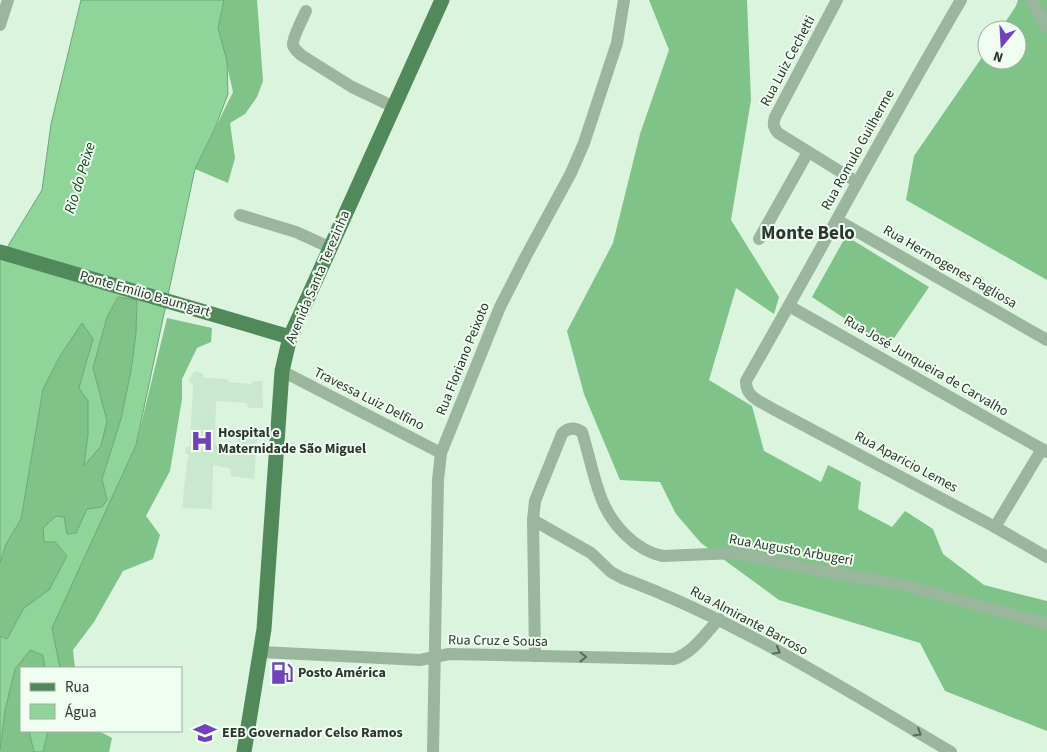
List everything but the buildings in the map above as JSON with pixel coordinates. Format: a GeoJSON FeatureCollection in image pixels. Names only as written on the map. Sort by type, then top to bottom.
{"type":"FeatureCollection","features":[{"type":"Feature","properties":{"kind":"main road","name":"Avenida Santa Terezinha"},"geometry":{"type":"LineString","coordinates":[[244,752],[262,652],[282,371],[290,337],[441,0]]}},
{"type":"Feature","properties":{"kind":"main road","name":"Ponte Emílio Baumgart"},"geometry":{"type":"LineString","coordinates":[[0,252],[290,337]]}},
{"type":"Feature","properties":{"kind":"street"},"geometry":{"type":"LineString","coordinates":[[0,26],[8,0]]}},
{"type":"Feature","properties":{"kind":"street","name":"Rua Floriano Peixoto"},"geometry":{"type":"LineString","coordinates":[[433,752],[438,480],[441,453],[500,307],[571,173],[584,142],[618,43],[624,0]]}},
{"type":"Feature","properties":{"kind":"street","name":"Rua Luiz Cechetti"},"geometry":{"type":"LineString","coordinates":[[837,0],[773,123],[774,129],[778,133],[857,182]]}},
{"type":"Feature","properties":{"kind":"street","name":"Rua Romulo Guilherme"},"geometry":{"type":"LineString","coordinates":[[750,395],[746,389],[746,381],[961,0]]}},
{"type":"Feature","properties":{"kind":"street"},"geometry":{"type":"LineString","coordinates":[[1031,0],[1047,27]]}},
{"type":"Feature","properties":{"kind":"street"},"geometry":{"type":"LineString","coordinates":[[306,11],[294,38],[293,44],[295,49],[308,60],[352,87],[394,107]]}},
{"type":"Feature","properties":{"kind":"street"},"geometry":{"type":"LineString","coordinates":[[759,239],[808,152]]}},
{"type":"Feature","properties":{"kind":"street"},"geometry":{"type":"LineString","coordinates":[[240,215],[296,232],[330,247]]}},
{"type":"Feature","properties":{"kind":"street","name":"Rua Hermogenes Pagliosa"},"geometry":{"type":"LineString","coordinates":[[837,220],[1047,340]]}},
{"type":"Feature","properties":{"kind":"street","name":"Rua José Junqueira de Carvalho"},"geometry":{"type":"LineString","coordinates":[[789,306],[1044,450]]}},
{"type":"Feature","properties":{"kind":"street","name":"Travessa Luiz Delfino"},"geometry":{"type":"LineString","coordinates":[[282,371],[441,453]]}},
{"type":"Feature","properties":{"kind":"street","name":"Rua Aparicio Lemes"},"geometry":{"type":"LineString","coordinates":[[750,395],[1047,557]]}},
{"type":"Feature","properties":{"kind":"street","name":"Rua Augusto Arbugeri"},"geometry":{"type":"LineString","coordinates":[[535,656],[534,520],[536,501],[562,434],[566,429],[577,428],[582,432],[599,490],[608,512],[630,539],[653,554],[663,556],[736,553],[805,568],[899,584],[1047,622]]}},
{"type":"Feature","properties":{"kind":"street"},"geometry":{"type":"LineString","coordinates":[[995,527],[1044,450]]}},
{"type":"Feature","properties":{"kind":"street","name":"Rua Almirante Barroso"},"geometry":{"type":"LineString","coordinates":[[534,520],[591,553],[611,572],[719,619],[850,692],[950,752]]}},
{"type":"Feature","properties":{"kind":"street","name":"Rua Cruz e Sousa"},"geometry":{"type":"LineString","coordinates":[[262,652],[420,660],[449,654],[674,659],[683,656],[689,651],[719,619]]}},
{"type":"Feature","properties":{"kind":"shaded area"},"geometry":{"type":"Polygon","coordinates":[[[224,0],[257,0],[263,81],[257,97],[245,114],[230,123],[235,158],[228,183],[195,169],[233,92],[218,27],[224,0]]]}},
{"type":"Feature","properties":{"kind":"shaded area"},"geometry":{"type":"Polygon","coordinates":[[[649,0],[747,0],[751,100],[731,220],[779,297],[774,314],[736,288],[709,380],[752,406],[764,451],[821,482],[828,465],[861,482],[858,509],[892,527],[905,511],[933,529],[943,554],[984,585],[1047,601],[1047,731],[945,691],[920,643],[779,600],[701,543],[676,514],[660,482],[620,480],[584,394],[567,331],[613,243],[640,134],[669,50],[649,0]]]}},
{"type":"Feature","properties":{"kind":"shaded area"},"geometry":{"type":"Polygon","coordinates":[[[1018,0],[1047,0],[1047,280],[906,200],[914,156],[977,65],[977,70],[1027,70],[1027,20],[1007,20],[1018,0]]]}},
{"type":"Feature","properties":{"kind":"shaded area"},"geometry":{"type":"Polygon","coordinates":[[[846,236],[929,287],[888,347],[812,297],[846,236]]]}},
{"type":"Feature","properties":{"kind":"shaded area"},"geometry":{"type":"Polygon","coordinates":[[[118,297],[137,300],[136,333],[131,371],[121,419],[102,479],[107,500],[103,507],[87,510],[76,533],[67,534],[64,517],[56,516],[55,542],[67,556],[49,591],[24,608],[7,639],[0,636],[0,563],[6,544],[21,519],[43,389],[60,356],[82,322],[93,339],[79,388],[88,401],[88,435],[84,465],[107,422],[93,368],[107,317],[118,297]]]}},
{"type":"Feature","properties":{"kind":"shaded area"},"geometry":{"type":"Polygon","coordinates":[[[167,318],[212,328],[211,342],[197,348],[182,379],[182,399],[170,471],[146,516],[160,535],[153,559],[123,571],[94,622],[73,650],[75,667],[60,667],[51,628],[136,445],[167,318]]]}},
{"type":"Feature","properties":{"kind":"shaded area","name":"Hospital e Maternidade São Miguel"},"geometry":{"type":"Polygon","coordinates":[[[195,371],[202,373],[205,378],[228,379],[228,382],[252,384],[253,381],[262,381],[263,408],[248,408],[247,403],[216,401],[215,443],[236,449],[238,438],[257,439],[254,479],[231,476],[231,469],[213,465],[212,509],[182,508],[189,455],[185,453],[185,448],[190,446],[193,385],[189,381],[195,371]]]}},
{"type":"Feature","properties":{"kind":"shaded area"},"geometry":{"type":"Polygon","coordinates":[[[30,650],[43,655],[45,667],[20,667],[20,732],[29,732],[34,752],[0,752],[5,710],[15,669],[30,650]]]}},
{"type":"Feature","properties":{"kind":"shaded area"},"geometry":{"type":"Polygon","coordinates":[[[48,732],[101,732],[112,738],[109,752],[43,752],[48,732]]]}},
{"type":"Feature","properties":{"kind":"water","name":"Rio do Peixe"},"geometry":{"type":"Polygon","coordinates":[[[81,0],[224,0],[218,28],[227,61],[228,94],[215,128],[195,169],[136,445],[52,628],[60,667],[45,667],[43,655],[30,650],[15,669],[5,710],[0,750],[0,636],[7,639],[24,608],[49,590],[67,556],[55,542],[44,542],[43,528],[56,516],[64,517],[67,534],[76,533],[87,509],[102,507],[107,500],[102,479],[121,419],[131,371],[136,333],[137,300],[118,297],[107,317],[93,368],[107,421],[101,446],[84,466],[88,435],[88,401],[79,388],[93,339],[82,323],[60,356],[43,389],[21,519],[6,544],[0,563],[0,259],[42,190],[51,124],[81,0]]]}},
{"type":"Feature","properties":{"kind":"water"},"geometry":{"type":"Polygon","coordinates":[[[29,732],[48,732],[43,752],[34,752],[29,732]]]}},
{"type":"Feature","properties":{"kind":"place","name":"Hospital e Maternidade São Miguel"},"geometry":{"type":"Point","coordinates":[202,441]}},
{"type":"Feature","properties":{"kind":"place","name":"Posto América"},"geometry":{"type":"Point","coordinates":[282,673]}},
{"type":"Feature","properties":{"kind":"place","name":"EEB Governador Celso Ramos"},"geometry":{"type":"Point","coordinates":[205,733]}},
{"type":"Feature","properties":{"kind":"district","name":"Monte Belo"},"geometry":{"type":"Point","coordinates":[808,233]}}]}
